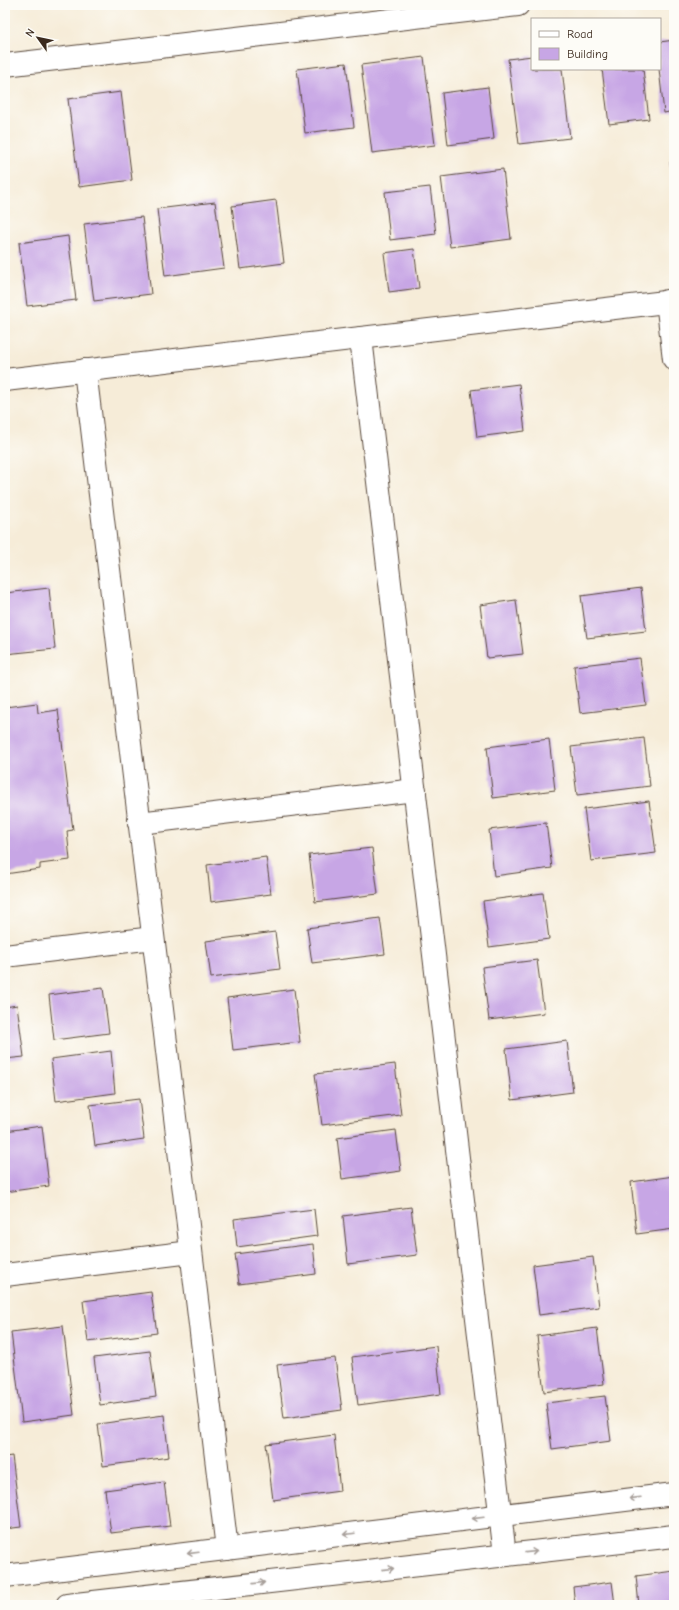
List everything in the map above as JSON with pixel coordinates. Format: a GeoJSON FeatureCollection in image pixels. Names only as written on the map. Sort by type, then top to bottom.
{"type":"FeatureCollection","features":[{"type":"Feature","properties":{"kind":"street"},"geometry":{"type":"LineString","coordinates":[[5,65],[518,5]]}},
{"type":"Feature","properties":{"kind":"street"},"geometry":{"type":"LineString","coordinates":[[5,380],[670,301],[674,359]]}},
{"type":"Feature","properties":{"kind":"street"},"geometry":{"type":"LineString","coordinates":[[361,338],[506,1555]]}},
{"type":"Feature","properties":{"kind":"street"},"geometry":{"type":"LineString","coordinates":[[85,370],[227,1549]]}},
{"type":"Feature","properties":{"kind":"street"},"geometry":{"type":"LineString","coordinates":[[139,823],[415,790]]}},
{"type":"Feature","properties":{"kind":"street"},"geometry":{"type":"LineString","coordinates":[[5,956],[153,938]]}},
{"type":"Feature","properties":{"kind":"street"},"geometry":{"type":"LineString","coordinates":[[5,1275],[191,1252]]}},
{"type":"Feature","properties":{"kind":"street"},"geometry":{"type":"LineString","coordinates":[[5,1576],[674,1494]]}},
{"type":"Feature","properties":{"kind":"street"},"geometry":{"type":"LineString","coordinates":[[67,1605],[232,1596],[506,1555],[674,1536]]}},
{"type":"Feature","properties":{"kind":"building"},"geometry":{"type":"Polygon","coordinates":[[[674,40],[674,111],[664,113],[659,70],[661,70],[661,42],[674,40]]]}},
{"type":"Feature","properties":{"kind":"building"},"geometry":{"type":"Polygon","coordinates":[[[531,56],[531,70],[562,70],[570,138],[519,144],[508,59],[531,56]]]}},
{"type":"Feature","properties":{"kind":"building"},"geometry":{"type":"Polygon","coordinates":[[[424,57],[435,145],[372,153],[361,65],[424,57]]]}},
{"type":"Feature","properties":{"kind":"building"},"geometry":{"type":"Polygon","coordinates":[[[346,63],[354,127],[305,133],[297,69],[346,63]]]}},
{"type":"Feature","properties":{"kind":"building"},"geometry":{"type":"Polygon","coordinates":[[[602,70],[643,70],[649,119],[609,124],[602,70]]]}},
{"type":"Feature","properties":{"kind":"building"},"geometry":{"type":"Polygon","coordinates":[[[488,87],[494,139],[448,145],[442,93],[488,87]]]}},
{"type":"Feature","properties":{"kind":"building"},"geometry":{"type":"Polygon","coordinates":[[[121,92],[132,180],[79,187],[68,99],[121,92]]]}},
{"type":"Feature","properties":{"kind":"building"},"geometry":{"type":"Polygon","coordinates":[[[670,162],[674,162],[674,187],[673,187],[670,162]]]}},
{"type":"Feature","properties":{"kind":"building"},"geometry":{"type":"Polygon","coordinates":[[[503,169],[511,239],[450,247],[441,177],[503,169]]]}},
{"type":"Feature","properties":{"kind":"building"},"geometry":{"type":"Polygon","coordinates":[[[430,187],[436,234],[390,240],[385,192],[430,187]]]}},
{"type":"Feature","properties":{"kind":"building"},"geometry":{"type":"Polygon","coordinates":[[[276,200],[284,263],[240,269],[232,206],[276,200]]]}},
{"type":"Feature","properties":{"kind":"building"},"geometry":{"type":"Polygon","coordinates":[[[215,202],[224,268],[165,276],[157,209],[215,202]]]}},
{"type":"Feature","properties":{"kind":"building"},"geometry":{"type":"Polygon","coordinates":[[[142,217],[151,294],[94,301],[84,224],[142,217]]]}},
{"type":"Feature","properties":{"kind":"building"},"geometry":{"type":"Polygon","coordinates":[[[68,236],[76,300],[27,306],[19,243],[68,236]]]}},
{"type":"Feature","properties":{"kind":"building"},"geometry":{"type":"Polygon","coordinates":[[[414,249],[419,288],[389,292],[384,253],[414,249]]]}},
{"type":"Feature","properties":{"kind":"building"},"geometry":{"type":"Polygon","coordinates":[[[519,384],[525,431],[477,437],[471,390],[519,384]]]}},
{"type":"Feature","properties":{"kind":"building"},"geometry":{"type":"Polygon","coordinates":[[[49,588],[55,649],[5,654],[5,593],[49,588]]]}},
{"type":"Feature","properties":{"kind":"building"},"geometry":{"type":"Polygon","coordinates":[[[641,588],[646,631],[587,638],[581,596],[641,588]]]}},
{"type":"Feature","properties":{"kind":"building"},"geometry":{"type":"Polygon","coordinates":[[[516,600],[523,654],[487,658],[480,605],[516,600]]]}},
{"type":"Feature","properties":{"kind":"building"},"geometry":{"type":"Polygon","coordinates":[[[640,658],[646,705],[580,713],[574,666],[640,658]]]}},
{"type":"Feature","properties":{"kind":"building"},"geometry":{"type":"Polygon","coordinates":[[[37,703],[38,713],[58,710],[73,830],[67,831],[70,860],[40,864],[40,869],[5,874],[5,707],[37,703]]]}},
{"type":"Feature","properties":{"kind":"building"},"geometry":{"type":"Polygon","coordinates":[[[644,738],[650,786],[577,795],[571,747],[644,738]]]}},
{"type":"Feature","properties":{"kind":"building"},"geometry":{"type":"Polygon","coordinates":[[[549,739],[555,790],[493,798],[487,747],[549,739]]]}},
{"type":"Feature","properties":{"kind":"building"},"geometry":{"type":"Polygon","coordinates":[[[649,801],[656,853],[591,861],[584,809],[649,801]]]}},
{"type":"Feature","properties":{"kind":"building"},"geometry":{"type":"Polygon","coordinates":[[[546,823],[552,868],[494,876],[489,830],[546,823]]]}},
{"type":"Feature","properties":{"kind":"building"},"geometry":{"type":"Polygon","coordinates":[[[372,848],[378,894],[315,902],[309,855],[372,848]]]}},
{"type":"Feature","properties":{"kind":"building"},"geometry":{"type":"Polygon","coordinates":[[[266,857],[271,894],[211,902],[207,865],[266,857]]]}},
{"type":"Feature","properties":{"kind":"building"},"geometry":{"type":"Polygon","coordinates":[[[543,893],[549,939],[489,947],[483,901],[543,893]]]}},
{"type":"Feature","properties":{"kind":"building"},"geometry":{"type":"Polygon","coordinates":[[[380,918],[385,954],[312,963],[307,928],[380,918]]]}},
{"type":"Feature","properties":{"kind":"building"},"geometry":{"type":"Polygon","coordinates":[[[275,932],[280,969],[211,978],[206,941],[275,932]]]}},
{"type":"Feature","properties":{"kind":"building"},"geometry":{"type":"Polygon","coordinates":[[[537,960],[544,1013],[489,1020],[482,967],[537,960]]]}},
{"type":"Feature","properties":{"kind":"building"},"geometry":{"type":"Polygon","coordinates":[[[103,988],[109,1033],[54,1040],[49,995],[103,988]]]}},
{"type":"Feature","properties":{"kind":"building"},"geometry":{"type":"Polygon","coordinates":[[[294,989],[300,1042],[233,1050],[227,998],[294,989]]]}},
{"type":"Feature","properties":{"kind":"building"},"geometry":{"type":"Polygon","coordinates":[[[17,1005],[24,1057],[5,1059],[5,1007],[17,1005]]]}},
{"type":"Feature","properties":{"kind":"building"},"geometry":{"type":"Polygon","coordinates":[[[567,1041],[573,1092],[512,1100],[506,1049],[567,1041]]]}},
{"type":"Feature","properties":{"kind":"building"},"geometry":{"type":"Polygon","coordinates":[[[111,1051],[115,1093],[56,1101],[51,1059],[111,1051]]]}},
{"type":"Feature","properties":{"kind":"building"},"geometry":{"type":"Polygon","coordinates":[[[395,1064],[401,1115],[322,1125],[315,1074],[395,1064]]]}},
{"type":"Feature","properties":{"kind":"building"},"geometry":{"type":"Polygon","coordinates":[[[139,1099],[144,1139],[95,1146],[90,1105],[139,1099]]]}},
{"type":"Feature","properties":{"kind":"building"},"geometry":{"type":"Polygon","coordinates":[[[42,1126],[49,1186],[5,1192],[5,1131],[42,1126]]]}},
{"type":"Feature","properties":{"kind":"building"},"geometry":{"type":"Polygon","coordinates":[[[396,1130],[401,1171],[342,1179],[337,1138],[396,1130]]]}},
{"type":"Feature","properties":{"kind":"building"},"geometry":{"type":"Polygon","coordinates":[[[674,1176],[674,1229],[637,1234],[631,1182],[674,1176]]]}},
{"type":"Feature","properties":{"kind":"building"},"geometry":{"type":"Polygon","coordinates":[[[411,1207],[417,1255],[348,1264],[343,1216],[411,1207]]]}},
{"type":"Feature","properties":{"kind":"building"},"geometry":{"type":"Polygon","coordinates":[[[314,1209],[317,1236],[237,1247],[234,1219],[314,1209]]]}},
{"type":"Feature","properties":{"kind":"building"},"geometry":{"type":"Polygon","coordinates":[[[313,1244],[316,1274],[239,1284],[235,1254],[313,1244]]]}},
{"type":"Feature","properties":{"kind":"building"},"geometry":{"type":"Polygon","coordinates":[[[593,1257],[599,1307],[539,1315],[533,1265],[593,1257]]]}},
{"type":"Feature","properties":{"kind":"building"},"geometry":{"type":"Polygon","coordinates":[[[151,1292],[157,1333],[88,1342],[83,1301],[151,1292]]]}},
{"type":"Feature","properties":{"kind":"building"},"geometry":{"type":"Polygon","coordinates":[[[63,1326],[74,1415],[22,1422],[11,1332],[63,1326]]]}},
{"type":"Feature","properties":{"kind":"building"},"geometry":{"type":"Polygon","coordinates":[[[597,1328],[604,1384],[544,1392],[537,1336],[597,1328]]]}},
{"type":"Feature","properties":{"kind":"building"},"geometry":{"type":"Polygon","coordinates":[[[436,1346],[441,1394],[358,1405],[352,1357],[436,1346]]]}},
{"type":"Feature","properties":{"kind":"building"},"geometry":{"type":"Polygon","coordinates":[[[150,1351],[156,1397],[100,1405],[94,1358],[150,1351]]]}},
{"type":"Feature","properties":{"kind":"building"},"geometry":{"type":"Polygon","coordinates":[[[335,1358],[342,1410],[284,1418],[277,1365],[335,1358]]]}},
{"type":"Feature","properties":{"kind":"building"},"geometry":{"type":"Polygon","coordinates":[[[605,1396],[611,1441],[552,1449],[546,1403],[605,1396]]]}},
{"type":"Feature","properties":{"kind":"building"},"geometry":{"type":"Polygon","coordinates":[[[164,1415],[169,1457],[103,1466],[98,1424],[164,1415]]]}},
{"type":"Feature","properties":{"kind":"building"},"geometry":{"type":"Polygon","coordinates":[[[334,1435],[340,1491],[273,1500],[266,1444],[334,1435]]]}},
{"type":"Feature","properties":{"kind":"building"},"geometry":{"type":"Polygon","coordinates":[[[12,1456],[21,1527],[5,1529],[5,1457],[12,1456]]]}},
{"type":"Feature","properties":{"kind":"building"},"geometry":{"type":"Polygon","coordinates":[[[164,1482],[170,1526],[111,1533],[105,1490],[164,1482]]]}},
{"type":"Feature","properties":{"kind":"building"},"geometry":{"type":"Polygon","coordinates":[[[674,1571],[674,1605],[639,1605],[636,1576],[674,1571]]]}},
{"type":"Feature","properties":{"kind":"building"},"geometry":{"type":"Polygon","coordinates":[[[612,1582],[615,1605],[575,1605],[573,1587],[612,1582]]]}}]}
